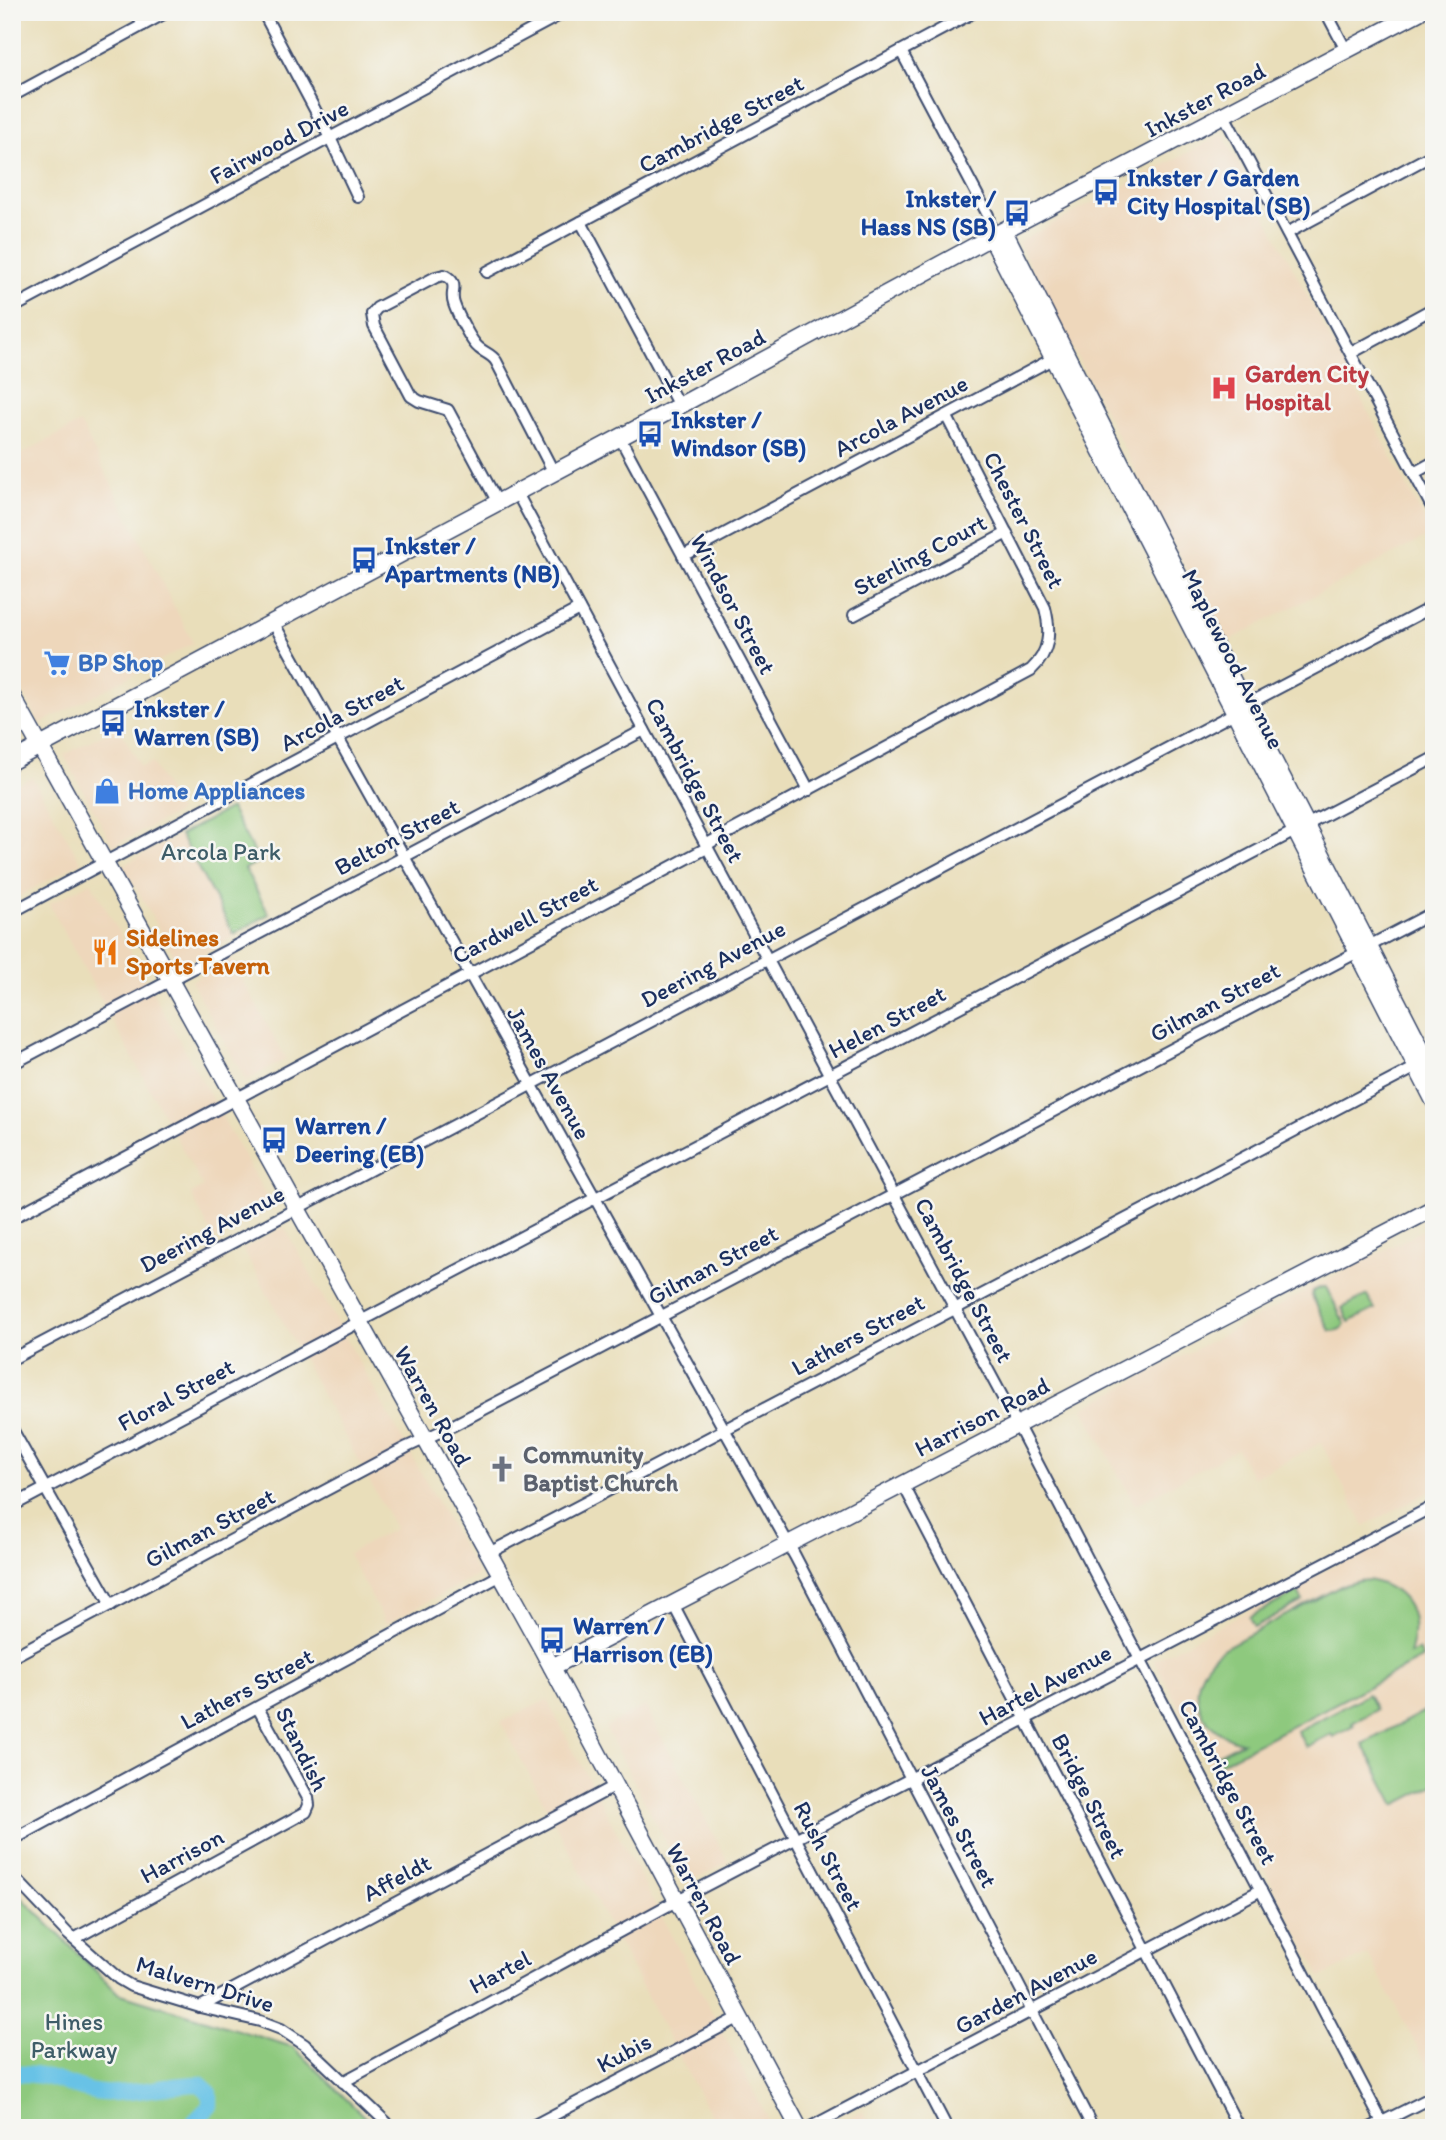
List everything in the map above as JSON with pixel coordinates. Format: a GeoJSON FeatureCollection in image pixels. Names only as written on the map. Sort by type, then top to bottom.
{"type":"FeatureCollection","features":[{"type":"Feature","properties":{"kind":"main road","name":"Inkster Road"},"geometry":{"type":"LineString","coordinates":[[12,761],[1419,12]]}},
{"type":"Feature","properties":{"kind":"main road","name":"Maplewood Avenue"},"geometry":{"type":"LineString","coordinates":[[998,234],[1363,949],[1428,1065],[1434,1101]]}},
{"type":"Feature","properties":{"kind":"main road","name":"Warren Road"},"geometry":{"type":"LineString","coordinates":[[12,696],[552,1667],[799,2128]]}},
{"type":"Feature","properties":{"kind":"main road","name":"Harrison Road"},"geometry":{"type":"LineString","coordinates":[[552,1667],[1434,1208]]}},
{"type":"Feature","properties":{"kind":"street"},"geometry":{"type":"LineString","coordinates":[[136,12],[143,25]]}},
{"type":"Feature","properties":{"kind":"street"},"geometry":{"type":"LineString","coordinates":[[12,96],[167,12]]}},
{"type":"Feature","properties":{"kind":"street"},"geometry":{"type":"LineString","coordinates":[[263,12],[331,138],[358,197]]}},
{"type":"Feature","properties":{"kind":"street","name":"Fairwood Drive"},"geometry":{"type":"LineString","coordinates":[[12,309],[565,12]]}},
{"type":"Feature","properties":{"kind":"street","name":"Cambridge Street"},"geometry":{"type":"LineString","coordinates":[[487,272],[974,12]]}},
{"type":"Feature","properties":{"kind":"street"},"geometry":{"type":"LineString","coordinates":[[1326,12],[1346,50]]}},
{"type":"Feature","properties":{"kind":"street"},"geometry":{"type":"LineString","coordinates":[[901,51],[998,234]]}},
{"type":"Feature","properties":{"kind":"street"},"geometry":{"type":"LineString","coordinates":[[1224,115],[1434,511]]}},
{"type":"Feature","properties":{"kind":"street"},"geometry":{"type":"LineString","coordinates":[[1287,233],[1434,154]]}},
{"type":"Feature","properties":{"kind":"street"},"geometry":{"type":"LineString","coordinates":[[581,222],[679,406]]}},
{"type":"Feature","properties":{"kind":"street"},"geometry":{"type":"LineString","coordinates":[[498,503],[448,410],[411,396],[374,326],[372,314],[377,308],[436,277],[444,275],[451,279],[454,286],[454,304],[475,344],[493,357],[554,473]]}},
{"type":"Feature","properties":{"kind":"street"},"geometry":{"type":"LineString","coordinates":[[1350,353],[1434,308]]}},
{"type":"Feature","properties":{"kind":"street","name":"Arcola Avenue"},"geometry":{"type":"LineString","coordinates":[[683,556],[1059,355]]}},
{"type":"Feature","properties":{"kind":"street","name":"Chester Street"},"geometry":{"type":"LineString","coordinates":[[946,415],[1045,608],[1050,631],[1047,648]]}},
{"type":"Feature","properties":{"kind":"street","name":"Windsor Street"},"geometry":{"type":"LineString","coordinates":[[620,438],[809,790]]}},
{"type":"Feature","properties":{"kind":"street"},"geometry":{"type":"LineString","coordinates":[[1414,473],[1434,462]]}},
{"type":"Feature","properties":{"kind":"street","name":"Cambridge Street"},"geometry":{"type":"LineString","coordinates":[[517,493],[1017,1424],[1384,2125]]}},
{"type":"Feature","properties":{"kind":"street","name":"Sterling Court"},"geometry":{"type":"LineString","coordinates":[[854,615],[1007,533]]}},
{"type":"Feature","properties":{"kind":"street","name":"Deering Avenue"},"geometry":{"type":"LineString","coordinates":[[12,1359],[1434,606]]}},
{"type":"Feature","properties":{"kind":"street","name":"Arcola Street"},"geometry":{"type":"LineString","coordinates":[[12,912],[579,609]]}},
{"type":"Feature","properties":{"kind":"street","name":"James Avenue"},"geometry":{"type":"LineString","coordinates":[[273,622],[787,1544]]}},
{"type":"Feature","properties":{"kind":"street","name":"Cardwell Street"},"geometry":{"type":"LineString","coordinates":[[12,1217],[236,1100],[1020,677],[1036,665],[1047,648]]}},
{"type":"Feature","properties":{"kind":"street","name":"Belton Street"},"geometry":{"type":"LineString","coordinates":[[12,1063],[644,730]]}},
{"type":"Feature","properties":{"kind":"street","name":"Helen Street"},"geometry":{"type":"LineString","coordinates":[[359,1321],[1434,758]]}},
{"type":"Feature","properties":{"kind":"street","name":"Gilman Street"},"geometry":{"type":"LineString","coordinates":[[12,1657],[407,1447],[425,1440],[1434,912]]}},
{"type":"Feature","properties":{"kind":"street","name":"Lathers Street"},"geometry":{"type":"LineString","coordinates":[[489,1553],[955,1308],[1428,1065]]}},
{"type":"Feature","properties":{"kind":"street","name":"Floral Street"},"geometry":{"type":"LineString","coordinates":[[12,1506],[359,1321]]}},
{"type":"Feature","properties":{"kind":"street"},"geometry":{"type":"LineString","coordinates":[[12,1429],[111,1605]]}},
{"type":"Feature","properties":{"kind":"street","name":"Bridge Street"},"geometry":{"type":"LineString","coordinates":[[903,1484],[1239,2128]]}},
{"type":"Feature","properties":{"kind":"street","name":"Hartel Avenue"},"geometry":{"type":"LineString","coordinates":[[676,1901],[1434,1506]]}},
{"type":"Feature","properties":{"kind":"street","name":"James Street"},"geometry":{"type":"LineString","coordinates":[[787,1544],[1093,2128]]}},
{"type":"Feature","properties":{"kind":"street","name":"Lathers Street"},"geometry":{"type":"LineString","coordinates":[[12,1840],[501,1575]]}},
{"type":"Feature","properties":{"kind":"street","name":"Rush Street"},"geometry":{"type":"LineString","coordinates":[[673,1604],[947,2128]]}},
{"type":"Feature","properties":{"kind":"street","name":"Standish"},"geometry":{"type":"LineString","coordinates":[[258,1708],[308,1798],[308,1809]]}},
{"type":"Feature","properties":{"kind":"street","name":"Affeldt"},"geometry":{"type":"LineString","coordinates":[[200,2007],[615,1786]]}},
{"type":"Feature","properties":{"kind":"street","name":"Harrison"},"geometry":{"type":"LineString","coordinates":[[74,1939],[298,1817],[308,1809]]}},
{"type":"Feature","properties":{"kind":"street","name":"Malvern Drive"},"geometry":{"type":"LineString","coordinates":[[12,1875],[74,1939],[119,1979],[131,1986],[281,2029],[305,2045],[390,2128]]}},
{"type":"Feature","properties":{"kind":"street","name":"Garden Avenue"},"geometry":{"type":"LineString","coordinates":[[809,2128],[1261,1891]]}},
{"type":"Feature","properties":{"kind":"street","name":"Hartel"},"geometry":{"type":"LineString","coordinates":[[343,2082],[676,1901]]}},
{"type":"Feature","properties":{"kind":"street","name":"Kubis"},"geometry":{"type":"LineString","coordinates":[[529,2128],[740,2017]]}},
{"type":"Feature","properties":{"kind":"street"},"geometry":{"type":"LineString","coordinates":[[1370,2128],[1384,2125],[1434,2096]]}},
{"type":"Feature","properties":{"kind":"shaded area","name":"Garden City Hospital"},"geometry":{"type":"Polygon","coordinates":[[[1223,134],[1432,534],[1224,643],[1018,242],[1223,134]]]}},
{"type":"Feature","properties":{"kind":"shaded area"},"geometry":{"type":"Polygon","coordinates":[[[80,423],[193,643],[40,724],[12,671],[12,459],[80,423]]]}},
{"type":"Feature","properties":{"kind":"shaded area"},"geometry":{"type":"Polygon","coordinates":[[[118,726],[141,767],[152,762],[179,812],[113,846],[64,755],[118,726]]]}},
{"type":"Feature","properties":{"kind":"shaded area"},"geometry":{"type":"Polygon","coordinates":[[[32,777],[81,862],[12,900],[12,787],[32,777]]]}},
{"type":"Feature","properties":{"kind":"shaded area"},"geometry":{"type":"Polygon","coordinates":[[[180,835],[234,934],[232,938],[180,966],[123,865],[180,835]]]}},
{"type":"Feature","properties":{"kind":"shaded area"},"geometry":{"type":"Polygon","coordinates":[[[91,882],[273,1208],[214,1239],[191,1194],[203,1187],[49,904],[91,882]]]}},
{"type":"Feature","properties":{"kind":"shaded area"},"geometry":{"type":"Polygon","coordinates":[[[231,959],[286,1059],[246,1081],[191,981],[231,959]]]}},
{"type":"Feature","properties":{"kind":"shaded area"},"geometry":{"type":"Polygon","coordinates":[[[1434,1224],[1434,1490],[1364,1526],[1321,1443],[1253,1478],[1237,1449],[1135,1505],[1083,1408],[1434,1224]]]}},
{"type":"Feature","properties":{"kind":"shaded area"},"geometry":{"type":"Polygon","coordinates":[[[284,1227],[478,1575],[386,1624],[348,1554],[395,1528],[243,1249],[284,1227]]]}},
{"type":"Feature","properties":{"kind":"shaded area"},"geometry":{"type":"Polygon","coordinates":[[[1434,1514],[1434,2079],[1368,1954],[1321,1977],[1154,1660],[1434,1514]]]}},
{"type":"Feature","properties":{"kind":"shaded area"},"geometry":{"type":"Polygon","coordinates":[[[547,1700],[773,2128],[717,2128],[501,1722],[547,1700]]]}},
{"type":"Feature","properties":{"kind":"shaded area"},"geometry":{"type":"Polygon","coordinates":[[[645,1706],[728,1862],[688,1883],[605,1727],[645,1706]]]}},
{"type":"Feature","properties":{"kind":"shaded area"},"geometry":{"type":"Polygon","coordinates":[[[862,2111],[871,2128],[830,2128],[862,2111]]]}},
{"type":"Feature","properties":{"kind":"green space","name":"Arcola Park"},"geometry":{"type":"Polygon","coordinates":[[[230,808],[259,861],[245,869],[269,914],[234,934],[180,835],[230,808]]]}},
{"type":"Feature","properties":{"kind":"green space"},"geometry":{"type":"Polygon","coordinates":[[[1326,1287],[1345,1324],[1339,1330],[1330,1331],[1312,1296],[1313,1291],[1326,1287]]]}},
{"type":"Feature","properties":{"kind":"green space"},"geometry":{"type":"Polygon","coordinates":[[[1367,1295],[1375,1309],[1349,1322],[1342,1308],[1367,1295]]]}},
{"type":"Feature","properties":{"kind":"green space"},"geometry":{"type":"Polygon","coordinates":[[[1369,1580],[1394,1590],[1408,1606],[1413,1628],[1409,1654],[1418,1650],[1423,1658],[1217,1765],[1213,1757],[1242,1742],[1225,1736],[1212,1727],[1203,1715],[1198,1702],[1198,1688],[1202,1673],[1210,1660],[1224,1648],[1341,1586],[1369,1580]]]}},
{"type":"Feature","properties":{"kind":"green space"},"geometry":{"type":"Polygon","coordinates":[[[1298,1592],[1303,1601],[1254,1627],[1249,1617],[1298,1592]]]}},
{"type":"Feature","properties":{"kind":"green space"},"geometry":{"type":"Polygon","coordinates":[[[1368,1694],[1376,1710],[1352,1723],[1354,1726],[1306,1747],[1297,1731],[1368,1694]]]}},
{"type":"Feature","properties":{"kind":"green space"},"geometry":{"type":"Polygon","coordinates":[[[1434,1706],[1434,1785],[1395,1805],[1363,1744],[1434,1706]]]}},
{"type":"Feature","properties":{"kind":"green space","name":"Hines Parkway"},"geometry":{"type":"Polygon","coordinates":[[[12,1888],[118,1993],[293,2047],[376,2128],[12,2128],[12,1888]]]}},
{"type":"Feature","properties":{"kind":"waterway"},"geometry":{"type":"LineString","coordinates":[[12,2072],[45,2077],[87,2091],[102,2093],[200,2084],[210,2093],[210,2106],[188,2128]]}},
{"type":"Feature","properties":{"kind":"place","name":"Inkster / Garden City Hospital (SB)"},"geometry":{"type":"Point","coordinates":[1106,192]}},
{"type":"Feature","properties":{"kind":"place","name":"Inkster / Hass NS (SB)"},"geometry":{"type":"Point","coordinates":[1017,213]}},
{"type":"Feature","properties":{"kind":"place","name":"Garden City Hospital"},"geometry":{"type":"Point","coordinates":[1224,388]}},
{"type":"Feature","properties":{"kind":"place","name":"Inkster / Windsor (SB)"},"geometry":{"type":"Point","coordinates":[650,434]}},
{"type":"Feature","properties":{"kind":"place","name":"Inkster / Apartments (NB)"},"geometry":{"type":"Point","coordinates":[364,560]}},
{"type":"Feature","properties":{"kind":"place","name":"BP Shop"},"geometry":{"type":"Point","coordinates":[57,663]}},
{"type":"Feature","properties":{"kind":"place","name":"Inkster / Warren (SB)"},"geometry":{"type":"Point","coordinates":[113,723]}},
{"type":"Feature","properties":{"kind":"place","name":"Home Appliances"},"geometry":{"type":"Point","coordinates":[107,791]}},
{"type":"Feature","properties":{"kind":"place","name":"Sidelines Sports Tavern"},"geometry":{"type":"Point","coordinates":[105,952]}},
{"type":"Feature","properties":{"kind":"place","name":"Warren / Deering (EB)"},"geometry":{"type":"Point","coordinates":[274,1140]}},
{"type":"Feature","properties":{"kind":"place","name":"Community Baptist Church"},"geometry":{"type":"Point","coordinates":[502,1469]}},
{"type":"Feature","properties":{"kind":"place","name":"Warren / Harrison (EB)"},"geometry":{"type":"Point","coordinates":[552,1640]}}]}
